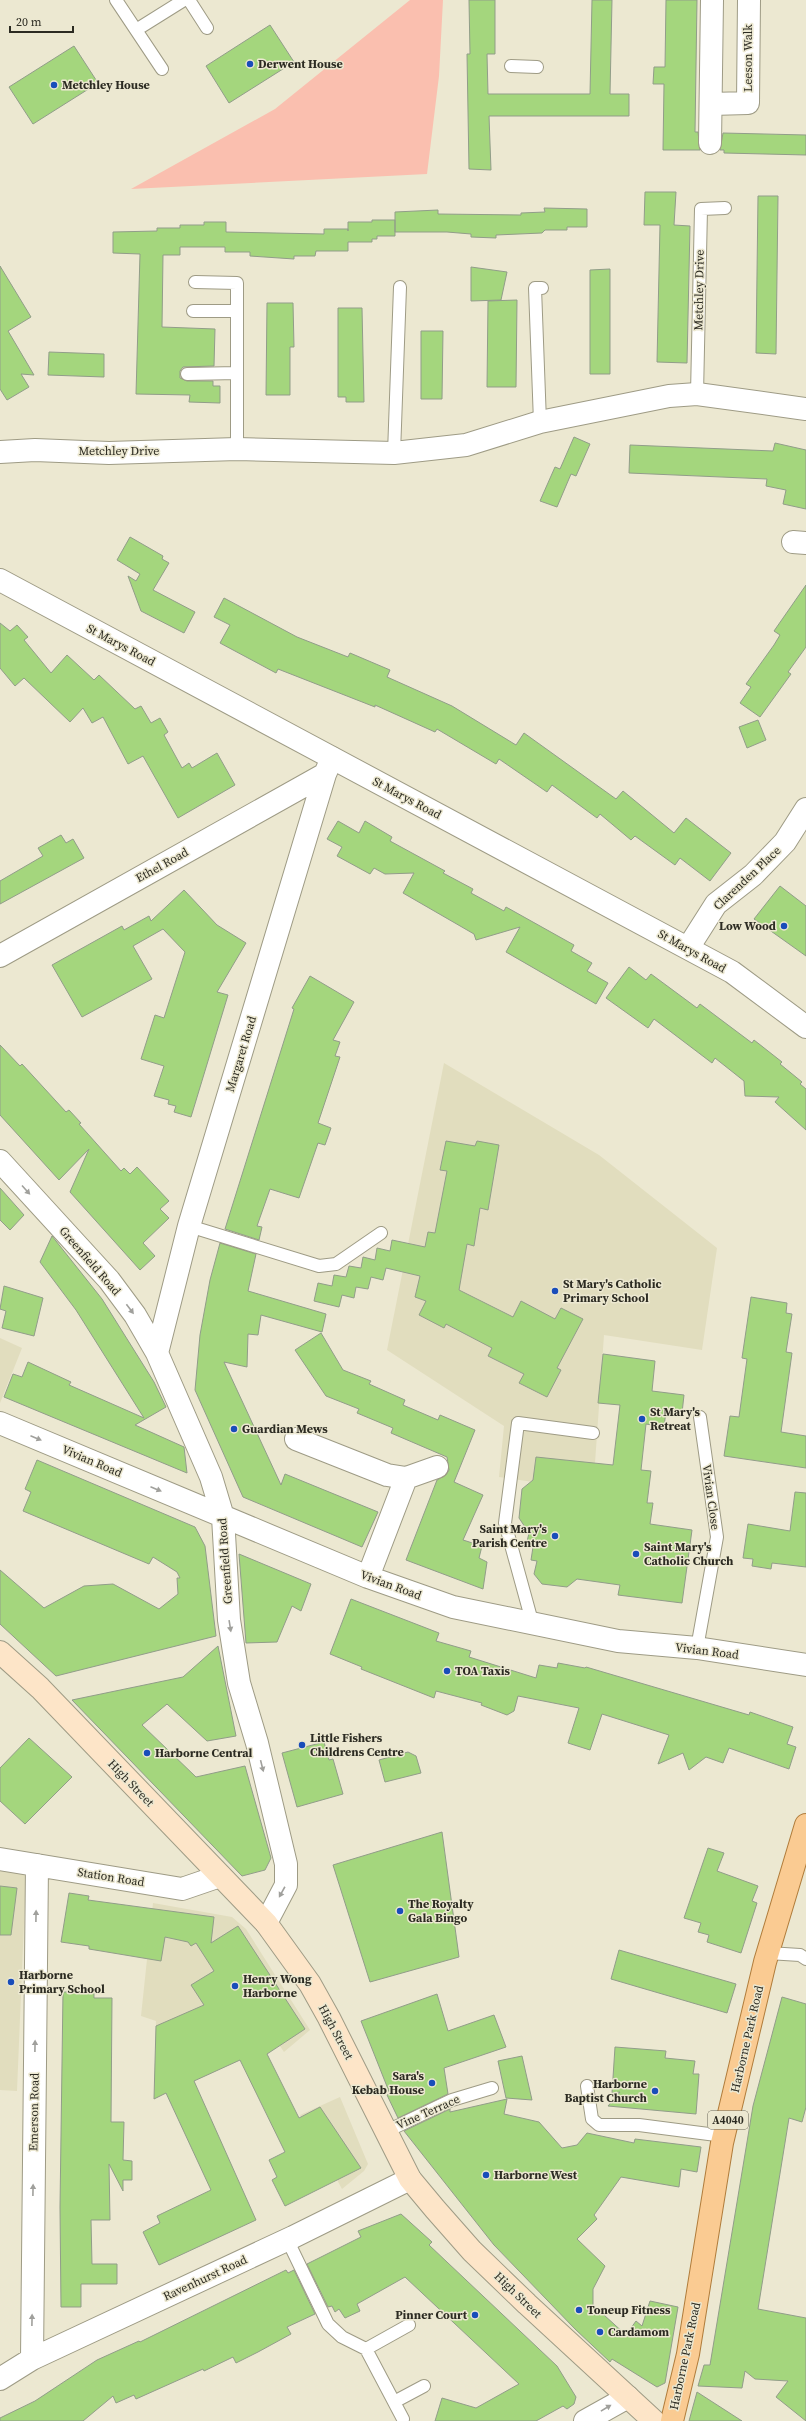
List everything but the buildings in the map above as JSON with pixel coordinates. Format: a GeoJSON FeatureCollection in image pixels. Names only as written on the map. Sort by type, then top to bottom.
{"type":"FeatureCollection","features":[{"type":"Feature","properties":{"kind":"main road","name":"High Street"},"geometry":{"type":"LineString","coordinates":[[0,1652],[45,1694],[266,1923],[310,1984],[330,2018],[410,2179],[472,2251],[654,2421]]}},
{"type":"Feature","properties":{"kind":"main road","name":"Harborne Park Road"},"geometry":{"type":"LineString","coordinates":[[672,2421],[688,2354],[724,2136],[768,1953],[806,1825]]}},
{"type":"Feature","properties":{"kind":"street"},"geometry":{"type":"LineString","coordinates":[[710,143],[712,0]]}},
{"type":"Feature","properties":{"kind":"street","name":"Leeson Walk"},"geometry":{"type":"LineString","coordinates":[[711,104],[748,103],[749,0]]}},
{"type":"Feature","properties":{"kind":"street","name":"Metchley Drive"},"geometry":{"type":"LineString","coordinates":[[0,452],[35,450],[109,453],[237,449],[394,453],[466,445],[540,422],[669,396],[697,394],[806,409]]}},
{"type":"Feature","properties":{"kind":"street","name":"St Marys Road"},"geometry":{"type":"LineString","coordinates":[[0,580],[329,766],[688,948],[732,972],[806,1027]]}},
{"type":"Feature","properties":{"kind":"street","name":"Ethel Road"},"geometry":{"type":"LineString","coordinates":[[0,956],[329,766]]}},
{"type":"Feature","properties":{"kind":"street","name":"Margaret Road"},"geometry":{"type":"LineString","coordinates":[[157,1353],[189,1226],[329,766]]}},
{"type":"Feature","properties":{"kind":"street","name":"Clarenden Place"},"geometry":{"type":"LineString","coordinates":[[688,948],[716,904],[753,875],[785,842],[806,809]]}},
{"type":"Feature","properties":{"kind":"street","name":"Greenfield Road"},"geometry":{"type":"LineString","coordinates":[[0,1161],[109,1280],[135,1315],[157,1353],[203,1456],[223,1517],[229,1620],[239,1683],[257,1743],[286,1864],[286,1886],[266,1923]]}},
{"type":"Feature","properties":{"kind":"street","name":"Vivian Road"},"geometry":{"type":"LineString","coordinates":[[0,1423],[368,1577],[453,1607],[533,1625],[618,1641],[696,1648],[806,1665]]}},
{"type":"Feature","properties":{"kind":"street"},"geometry":{"type":"LineString","coordinates":[[296,1440],[387,1476],[406,1478],[437,1466]]}},
{"type":"Feature","properties":{"kind":"street"},"geometry":{"type":"LineString","coordinates":[[368,1577],[406,1478]]}},
{"type":"Feature","properties":{"kind":"street","name":"Station Road"},"geometry":{"type":"LineString","coordinates":[[0,1859],[182,1889],[220,1876]]}},
{"type":"Feature","properties":{"kind":"street","name":"Emerson Road"},"geometry":{"type":"LineString","coordinates":[[32,2359],[37,1865]]}},
{"type":"Feature","properties":{"kind":"street","name":"Ravenhurst Road"},"geometry":{"type":"LineString","coordinates":[[0,2380],[32,2359],[288,2239],[410,2179]]}},
{"type":"Feature","properties":{"kind":"street"},"geometry":{"type":"LineString","coordinates":[[585,2421],[628,2397]]}},
{"type":"Feature","properties":{"kind":"lane"},"geometry":{"type":"LineString","coordinates":[[116,0],[162,69]]}},
{"type":"Feature","properties":{"kind":"lane"},"geometry":{"type":"LineString","coordinates":[[136,30],[184,0]]}},
{"type":"Feature","properties":{"kind":"lane"},"geometry":{"type":"LineString","coordinates":[[189,0],[207,28]]}},
{"type":"Feature","properties":{"kind":"lane"},"geometry":{"type":"LineString","coordinates":[[511,66],[537,67]]}},
{"type":"Feature","properties":{"kind":"lane","name":"Metchley Drive"},"geometry":{"type":"LineString","coordinates":[[697,394],[701,209],[725,208]]}},
{"type":"Feature","properties":{"kind":"lane"},"geometry":{"type":"LineString","coordinates":[[195,282],[237,283],[237,449]]}},
{"type":"Feature","properties":{"kind":"lane"},"geometry":{"type":"LineString","coordinates":[[394,453],[400,287]]}},
{"type":"Feature","properties":{"kind":"lane"},"geometry":{"type":"LineString","coordinates":[[540,422],[535,288],[542,288]]}},
{"type":"Feature","properties":{"kind":"lane"},"geometry":{"type":"LineString","coordinates":[[193,311],[237,311]]}},
{"type":"Feature","properties":{"kind":"lane"},"geometry":{"type":"LineString","coordinates":[[187,374],[237,373]]}},
{"type":"Feature","properties":{"kind":"lane"},"geometry":{"type":"LineString","coordinates":[[189,1226],[319,1266],[336,1264],[381,1233]]}},
{"type":"Feature","properties":{"kind":"lane","name":"Vivian Close"},"geometry":{"type":"LineString","coordinates":[[696,1648],[717,1537],[700,1417]]}},
{"type":"Feature","properties":{"kind":"lane"},"geometry":{"type":"LineString","coordinates":[[533,1625],[505,1523],[518,1423],[593,1433]]}},
{"type":"Feature","properties":{"kind":"lane"},"geometry":{"type":"LineString","coordinates":[[768,1953],[800,1955],[806,1959]]}},
{"type":"Feature","properties":{"kind":"lane"},"geometry":{"type":"LineString","coordinates":[[587,2086],[592,2119],[599,2124],[639,2125],[724,2136]]}},
{"type":"Feature","properties":{"kind":"lane","name":"Vine Terrace"},"geometry":{"type":"LineString","coordinates":[[387,2131],[452,2100],[492,2088]]}},
{"type":"Feature","properties":{"kind":"lane"},"geometry":{"type":"LineString","coordinates":[[288,2239],[328,2324],[342,2337],[366,2349],[403,2419]]}},
{"type":"Feature","properties":{"kind":"lane"},"geometry":{"type":"LineString","coordinates":[[366,2349],[409,2325]]}},
{"type":"Feature","properties":{"kind":"lane"},"geometry":{"type":"LineString","coordinates":[[394,2402],[424,2386]]}},
{"type":"Feature","properties":{"kind":"shaded area"},"geometry":{"type":"Polygon","coordinates":[[[410,0],[443,0],[439,76],[427,174],[131,189],[275,109],[410,0]]]}},
{"type":"Feature","properties":{"kind":"shaded area","name":"St Mary's Catholic Primary School"},"geometry":{"type":"Polygon","coordinates":[[[444,1063],[599,1155],[717,1248],[702,1350],[604,1335],[595,1463],[533,1482],[499,1477],[504,1426],[387,1350],[444,1063]]]}},
{"type":"Feature","properties":{"kind":"shaded area"},"geometry":{"type":"Polygon","coordinates":[[[0,1338],[22,1348],[0,1403],[0,1338]]]}},
{"type":"Feature","properties":{"kind":"shaded area","name":"Harborne Primary School"},"geometry":{"type":"Polygon","coordinates":[[[0,1870],[26,1874],[17,2091],[0,2090],[0,1870]]]}},
{"type":"Feature","properties":{"kind":"shaded area"},"geometry":{"type":"Polygon","coordinates":[[[153,1903],[232,1917],[246,1929],[310,2030],[284,2052],[278,2043],[154,2099],[156,2021],[141,2016],[153,1903]]]}},
{"type":"Feature","properties":{"kind":"shaded area"},"geometry":{"type":"Polygon","coordinates":[[[340,2097],[368,2164],[364,2171],[342,2189],[323,2154],[319,2156],[300,2115],[340,2097]]]}},
{"type":"Feature","properties":{"kind":"place","name":"Derwent House"},"geometry":{"type":"Point","coordinates":[250,64]}},
{"type":"Feature","properties":{"kind":"place","name":"Metchley House"},"geometry":{"type":"Point","coordinates":[54,85]}},
{"type":"Feature","properties":{"kind":"place","name":"Low Wood"},"geometry":{"type":"Point","coordinates":[784,926]}},
{"type":"Feature","properties":{"kind":"place","name":"St Mary's Catholic Primary School"},"geometry":{"type":"Point","coordinates":[555,1291]}},
{"type":"Feature","properties":{"kind":"place","name":"St Mary's Retreat"},"geometry":{"type":"Point","coordinates":[642,1419]}},
{"type":"Feature","properties":{"kind":"place","name":"Guardian Mews"},"geometry":{"type":"Point","coordinates":[234,1429]}},
{"type":"Feature","properties":{"kind":"place","name":"Saint Mary's Parish Centre"},"geometry":{"type":"Point","coordinates":[555,1536]}},
{"type":"Feature","properties":{"kind":"place","name":"Saint Mary's Catholic Church"},"geometry":{"type":"Point","coordinates":[636,1554]}},
{"type":"Feature","properties":{"kind":"place","name":"TOA Taxis"},"geometry":{"type":"Point","coordinates":[447,1671]}},
{"type":"Feature","properties":{"kind":"place","name":"Little Fishers Childrens Centre"},"geometry":{"type":"Point","coordinates":[302,1745]}},
{"type":"Feature","properties":{"kind":"place","name":"Harborne Central"},"geometry":{"type":"Point","coordinates":[147,1753]}},
{"type":"Feature","properties":{"kind":"place","name":"The Royalty Gala Bingo"},"geometry":{"type":"Point","coordinates":[400,1911]}},
{"type":"Feature","properties":{"kind":"place","name":"Harborne Primary School"},"geometry":{"type":"Point","coordinates":[11,1982]}},
{"type":"Feature","properties":{"kind":"place","name":"Henry Wong Harborne"},"geometry":{"type":"Point","coordinates":[235,1986]}},
{"type":"Feature","properties":{"kind":"place","name":"Sara's Kebab House"},"geometry":{"type":"Point","coordinates":[432,2083]}},
{"type":"Feature","properties":{"kind":"place","name":"Harborne Baptist Church"},"geometry":{"type":"Point","coordinates":[655,2091]}},
{"type":"Feature","properties":{"kind":"place","name":"Harborne West"},"geometry":{"type":"Point","coordinates":[486,2175]}},
{"type":"Feature","properties":{"kind":"place","name":"Toneup Fitness"},"geometry":{"type":"Point","coordinates":[579,2310]}},
{"type":"Feature","properties":{"kind":"place","name":"Pinner Court"},"geometry":{"type":"Point","coordinates":[475,2315]}},
{"type":"Feature","properties":{"kind":"place","name":"Cardamom"},"geometry":{"type":"Point","coordinates":[600,2332]}}]}
